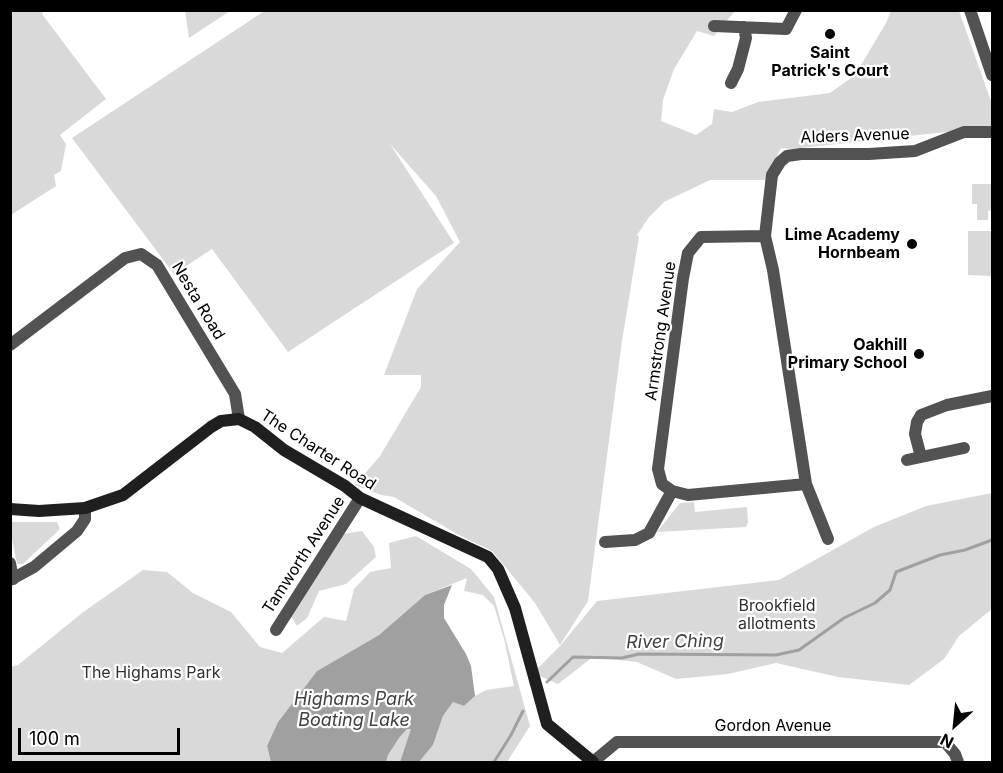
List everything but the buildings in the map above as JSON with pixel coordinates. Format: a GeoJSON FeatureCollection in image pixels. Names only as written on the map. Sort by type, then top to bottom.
{"type":"FeatureCollection","features":[{"type":"Feature","properties":{"kind":"street"},"geometry":{"type":"LineString","coordinates":[[714,26],[786,29],[795,10]]}},
{"type":"Feature","properties":{"kind":"street"},"geometry":{"type":"LineString","coordinates":[[970,10],[993,75]]}},
{"type":"Feature","properties":{"kind":"street"},"geometry":{"type":"LineString","coordinates":[[731,82],[738,69],[746,38],[744,27]]}},
{"type":"Feature","properties":{"kind":"street","name":"Alders Avenue"},"geometry":{"type":"LineString","coordinates":[[828,539],[806,483],[773,270],[765,236],[772,176],[780,162],[787,156],[915,151],[938,140],[964,132],[993,132]]}},
{"type":"Feature","properties":{"kind":"street","name":"Armstrong Avenue"},"geometry":{"type":"LineString","coordinates":[[672,491],[662,484],[658,469],[688,253],[701,237],[765,236]]}},
{"type":"Feature","properties":{"kind":"street","name":"Nesta Road"},"geometry":{"type":"LineString","coordinates":[[10,345],[125,258],[141,254],[157,265],[235,394],[239,419]]}},
{"type":"Feature","properties":{"kind":"street"},"geometry":{"type":"LineString","coordinates":[[921,457],[915,434],[916,422],[921,415],[947,405],[993,396]]}},
{"type":"Feature","properties":{"kind":"street","name":"The Charter Road"},"geometry":{"type":"LineString","coordinates":[[10,508],[39,511],[85,508],[123,495],[211,427],[221,421],[239,419],[255,427],[284,450],[345,486],[360,498],[488,557],[498,569],[514,608],[547,724],[593,762]]}},
{"type":"Feature","properties":{"kind":"street"},"geometry":{"type":"LineString","coordinates":[[907,460],[964,448]]}},
{"type":"Feature","properties":{"kind":"street"},"geometry":{"type":"LineString","coordinates":[[605,542],[636,540],[649,533],[672,491],[688,495],[806,483]]}},
{"type":"Feature","properties":{"kind":"street","name":"Tamworth Avenue"},"geometry":{"type":"LineString","coordinates":[[276,630],[360,498]]}},
{"type":"Feature","properties":{"kind":"street"},"geometry":{"type":"LineString","coordinates":[[10,563],[12,579],[34,567],[76,531],[85,519],[85,508]]}},
{"type":"Feature","properties":{"kind":"street","name":"Gordon Avenue"},"geometry":{"type":"LineString","coordinates":[[593,762],[617,742],[945,742],[957,758]]}},
{"type":"Feature","properties":{"kind":"green space"},"geometry":{"type":"Polygon","coordinates":[[[11,10],[43,11],[42,14],[106,99],[60,135],[66,144],[61,171],[54,175],[56,186],[11,215],[11,10]]]}},
{"type":"Feature","properties":{"kind":"green space"},"geometry":{"type":"Polygon","coordinates":[[[185,10],[230,10],[230,11],[189,38],[185,10]]]}},
{"type":"Feature","properties":{"kind":"green space"},"geometry":{"type":"Polygon","coordinates":[[[266,10],[735,11],[714,36],[697,31],[674,69],[663,100],[661,121],[696,135],[712,124],[714,109],[732,112],[758,102],[830,93],[855,75],[891,11],[959,11],[992,104],[992,127],[791,149],[781,148],[765,180],[710,180],[664,202],[649,217],[637,235],[639,237],[622,341],[588,601],[560,645],[535,603],[492,551],[457,534],[394,497],[381,495],[355,485],[380,456],[421,387],[421,375],[384,375],[417,289],[460,242],[436,196],[390,144],[454,243],[288,352],[212,249],[174,274],[72,138],[266,10]]]}},
{"type":"Feature","properties":{"kind":"green space"},"geometry":{"type":"Polygon","coordinates":[[[972,184],[992,184],[992,210],[988,211],[988,220],[977,220],[977,204],[972,204],[972,184]]]}},
{"type":"Feature","properties":{"kind":"green space"},"geometry":{"type":"Polygon","coordinates":[[[968,231],[992,231],[991,276],[968,275],[968,231]]]}},
{"type":"Feature","properties":{"kind":"green space","name":"Brookfield allotments"},"geometry":{"type":"Polygon","coordinates":[[[992,493],[992,609],[959,636],[944,659],[909,685],[838,677],[776,663],[728,674],[676,679],[637,662],[593,657],[558,684],[533,673],[560,646],[597,601],[779,580],[874,527],[926,506],[992,493]]]}},
{"type":"Feature","properties":{"kind":"green space"},"geometry":{"type":"Polygon","coordinates":[[[694,502],[695,512],[747,507],[746,527],[657,532],[680,503],[694,502]]]}},
{"type":"Feature","properties":{"kind":"green space"},"geometry":{"type":"Polygon","coordinates":[[[10,522],[57,522],[60,529],[23,564],[17,564],[10,522]]]}},
{"type":"Feature","properties":{"kind":"green space"},"geometry":{"type":"Polygon","coordinates":[[[362,531],[374,547],[376,557],[346,584],[319,591],[307,618],[297,626],[291,616],[342,534],[362,531]]]}},
{"type":"Feature","properties":{"kind":"green space","name":"The Highams Park"},"geometry":{"type":"Polygon","coordinates":[[[416,536],[471,569],[494,597],[530,726],[507,762],[419,762],[433,745],[443,716],[453,702],[464,706],[486,690],[514,686],[494,606],[483,595],[464,591],[467,578],[425,595],[379,635],[317,671],[278,722],[267,746],[271,762],[11,762],[11,667],[18,665],[82,613],[143,570],[167,572],[193,593],[231,612],[260,647],[282,653],[324,617],[346,621],[354,589],[370,572],[391,568],[389,543],[416,536]]]}},
{"type":"Feature","properties":{"kind":"green space"},"geometry":{"type":"Polygon","coordinates":[[[407,729],[412,729],[400,762],[386,762],[388,755],[407,729]]]}},
{"type":"Feature","properties":{"kind":"water","name":"Highams Park Boating Lake"},"geometry":{"type":"Polygon","coordinates":[[[452,585],[444,605],[444,618],[471,666],[475,696],[464,706],[453,702],[443,716],[433,745],[419,762],[400,762],[411,729],[407,729],[388,755],[386,762],[271,762],[267,746],[278,722],[317,671],[379,635],[425,595],[452,585]]]}},
{"type":"Feature","properties":{"kind":"waterway","name":"River Ching"},"geometry":{"type":"LineString","coordinates":[[547,682],[573,657],[622,658],[639,654],[776,655],[799,650],[844,618],[875,603],[890,590],[896,572],[940,555],[965,550],[992,540]]}},
{"type":"Feature","properties":{"kind":"waterway","name":"River Ching"},"geometry":{"type":"LineString","coordinates":[[494,762],[523,711]]}},
{"type":"Feature","properties":{"kind":"place","name":"Saint Patrick's Court"},"geometry":{"type":"Point","coordinates":[830,34]}},
{"type":"Feature","properties":{"kind":"place","name":"Lime Academy Hornbeam"},"geometry":{"type":"Point","coordinates":[912,244]}},
{"type":"Feature","properties":{"kind":"place","name":"Oakhill Primary School"},"geometry":{"type":"Point","coordinates":[919,354]}}]}
